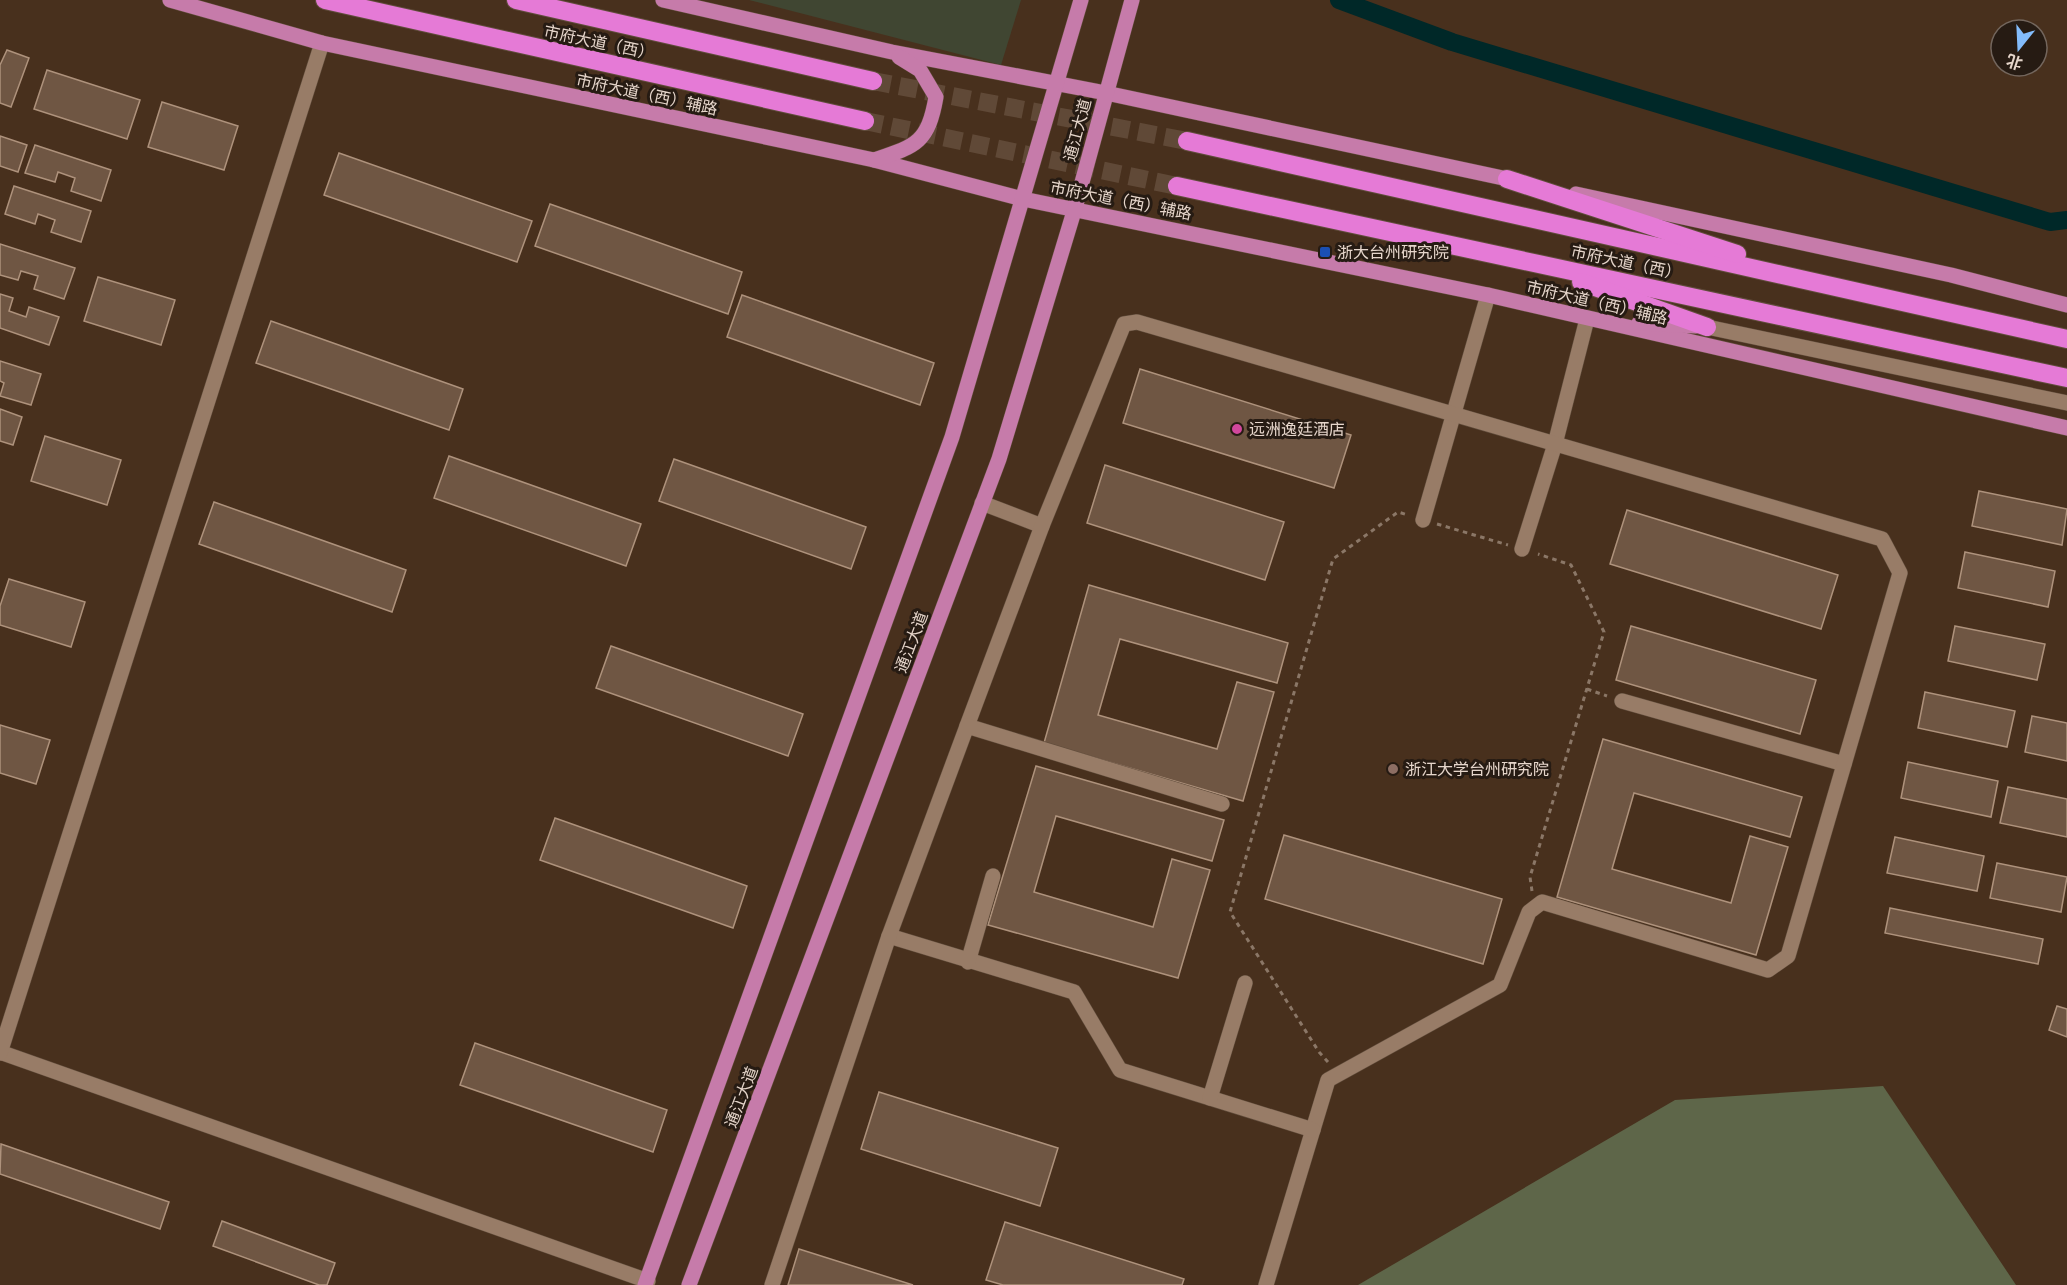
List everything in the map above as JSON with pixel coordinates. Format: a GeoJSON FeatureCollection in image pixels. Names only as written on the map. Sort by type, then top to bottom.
{"type":"FeatureCollection","features":[{"type":"Feature","properties":{"kind":"highway","name":"市府大道（西）"},"geometry":{"type":"LineString","coordinates":[[325,0],[865,121]]}},
{"type":"Feature","properties":{"kind":"highway","name":"市府大道（西）"},"geometry":{"type":"LineString","coordinates":[[516,0],[873,81]]}},
{"type":"Feature","properties":{"kind":"highway","name":"市府大道（西）"},"geometry":{"type":"LineString","coordinates":[[1187,141],[2067,339]]}},
{"type":"Feature","properties":{"kind":"highway"},"geometry":{"type":"LineString","coordinates":[[1507,179],[1844,288]]}},
{"type":"Feature","properties":{"kind":"highway","name":"市府大道（西）"},"geometry":{"type":"LineString","coordinates":[[1177,186],[2067,378]]}},
{"type":"Feature","properties":{"kind":"highway"},"geometry":{"type":"LineString","coordinates":[[1515,258],[1707,327]]}},
{"type":"Feature","properties":{"kind":"main road","name":"市府大道（西）辅路"},"geometry":{"type":"LineString","coordinates":[[170,0],[322,43],[874,160],[1023,199],[1488,295],[2067,428]]}},
{"type":"Feature","properties":{"kind":"main road"},"geometry":{"type":"LineString","coordinates":[[663,0],[892,52],[1106,93],[1952,275],[2067,306]]}},
{"type":"Feature","properties":{"kind":"main road","name":"通江大道"},"geometry":{"type":"LineString","coordinates":[[647,1283],[952,437],[1081,0]]}},
{"type":"Feature","properties":{"kind":"main road","name":"通江大道"},"geometry":{"type":"LineString","coordinates":[[690,1285],[999,459],[1075,208],[1132,0]]}},
{"type":"Feature","properties":{"kind":"main road"},"geometry":{"type":"LineString","coordinates":[[874,160],[908,149],[924,135],[931,124],[936,97],[920,70],[892,52]]}},
{"type":"Feature","properties":{"kind":"main road"},"geometry":{"type":"LineString","coordinates":[[1591,320],[1707,327]]}},
{"type":"Feature","properties":{"kind":"street"},"geometry":{"type":"LineString","coordinates":[[322,43],[0,1052],[647,1283]]}},
{"type":"Feature","properties":{"kind":"street"},"geometry":{"type":"LineString","coordinates":[[1423,520],[1488,295]]}},
{"type":"Feature","properties":{"kind":"street"},"geometry":{"type":"LineString","coordinates":[[1522,549],[1591,320]]}},
{"type":"Feature","properties":{"kind":"street"},"geometry":{"type":"LineString","coordinates":[[772,1285],[889,936],[1042,526],[1124,324],[1137,322],[1882,539],[1900,573],[1788,956],[1768,970],[1542,902],[1529,912],[1500,985],[1328,1080],[1266,1285]]}},
{"type":"Feature","properties":{"kind":"street"},"geometry":{"type":"LineString","coordinates":[[1707,327],[2067,403]]}},
{"type":"Feature","properties":{"kind":"street"},"geometry":{"type":"LineString","coordinates":[[982,502],[1042,526]]}},
{"type":"Feature","properties":{"kind":"street"},"geometry":{"type":"LineString","coordinates":[[1623,701],[1844,764]]}},
{"type":"Feature","properties":{"kind":"street"},"geometry":{"type":"LineString","coordinates":[[967,726],[1222,804]]}},
{"type":"Feature","properties":{"kind":"street"},"geometry":{"type":"LineString","coordinates":[[968,962],[993,876]]}},
{"type":"Feature","properties":{"kind":"street"},"geometry":{"type":"LineString","coordinates":[[889,936],[968,962],[1074,992],[1120,1070],[1313,1130]]}},
{"type":"Feature","properties":{"kind":"street"},"geometry":{"type":"LineString","coordinates":[[1210,1098],[1245,983]]}},
{"type":"Feature","properties":{"kind":"path"},"geometry":{"type":"LineString","coordinates":[[1339,1074],[1319,1052],[1230,912],[1333,559],[1398,512],[1571,565],[1605,632],[1530,877],[1535,908]]}},
{"type":"Feature","properties":{"kind":"path"},"geometry":{"type":"LineString","coordinates":[[1587,689],[1623,701]]}},
{"type":"Feature","properties":{"kind":"green space"},"geometry":{"type":"Polygon","coordinates":[[[749,0],[1021,0],[1001,65],[749,0]]]}},
{"type":"Feature","properties":{"kind":"green space"},"geometry":{"type":"Polygon","coordinates":[[[1883,1086],[2016,1285],[1358,1285],[1675,1100],[1883,1086]]]}},
{"type":"Feature","properties":{"kind":"building"},"geometry":{"type":"Polygon","coordinates":[[[7,50],[29,58],[11,107],[0,103],[0,65],[7,50]]]}},
{"type":"Feature","properties":{"kind":"building"},"geometry":{"type":"Polygon","coordinates":[[[47,70],[140,100],[127,139],[34,109],[47,70]]]}},
{"type":"Feature","properties":{"kind":"building"},"geometry":{"type":"Polygon","coordinates":[[[162,102],[238,126],[224,170],[148,147],[162,102]]]}},
{"type":"Feature","properties":{"kind":"building"},"geometry":{"type":"Polygon","coordinates":[[[0,136],[27,145],[18,172],[0,166],[0,136]]]}},
{"type":"Feature","properties":{"kind":"building"},"geometry":{"type":"Polygon","coordinates":[[[35,145],[111,170],[101,201],[71,191],[75,178],[58,172],[55,182],[25,173],[35,145]]]}},
{"type":"Feature","properties":{"kind":"building"},"geometry":{"type":"Polygon","coordinates":[[[339,153],[532,221],[517,262],[324,195],[339,153]]]}},
{"type":"Feature","properties":{"kind":"building"},"geometry":{"type":"Polygon","coordinates":[[[14,186],[91,211],[81,242],[51,232],[55,220],[38,214],[35,224],[5,214],[14,186]]]}},
{"type":"Feature","properties":{"kind":"building"},"geometry":{"type":"Polygon","coordinates":[[[550,204],[742,272],[728,314],[535,246],[550,204]]]}},
{"type":"Feature","properties":{"kind":"building"},"geometry":{"type":"Polygon","coordinates":[[[0,244],[75,268],[64,299],[34,289],[38,276],[21,271],[18,280],[0,275],[0,244]]]}},
{"type":"Feature","properties":{"kind":"building"},"geometry":{"type":"Polygon","coordinates":[[[98,277],[175,300],[161,345],[84,321],[98,277]]]}},
{"type":"Feature","properties":{"kind":"building"},"geometry":{"type":"Polygon","coordinates":[[[0,294],[13,298],[9,311],[26,317],[29,307],[59,317],[49,345],[0,328],[0,294]]]}},
{"type":"Feature","properties":{"kind":"building"},"geometry":{"type":"Polygon","coordinates":[[[742,295],[934,363],[920,405],[727,337],[742,295]]]}},
{"type":"Feature","properties":{"kind":"building"},"geometry":{"type":"Polygon","coordinates":[[[271,321],[463,389],[449,430],[256,363],[271,321]]]}},
{"type":"Feature","properties":{"kind":"building"},"geometry":{"type":"Polygon","coordinates":[[[0,361],[41,374],[31,405],[0,396],[4,383],[0,381],[0,361]]]}},
{"type":"Feature","properties":{"kind":"building","name":"远洲逸廷酒店"},"geometry":{"type":"Polygon","coordinates":[[[1140,369],[1351,435],[1334,488],[1123,423],[1140,369]]]}},
{"type":"Feature","properties":{"kind":"building"},"geometry":{"type":"Polygon","coordinates":[[[0,409],[22,417],[13,445],[0,441],[0,409]]]}},
{"type":"Feature","properties":{"kind":"building"},"geometry":{"type":"Polygon","coordinates":[[[45,436],[121,460],[107,505],[31,481],[45,436]]]}},
{"type":"Feature","properties":{"kind":"building"},"geometry":{"type":"Polygon","coordinates":[[[449,456],[641,524],[626,566],[434,498],[449,456]]]}},
{"type":"Feature","properties":{"kind":"building"},"geometry":{"type":"Polygon","coordinates":[[[674,459],[866,527],[851,569],[659,501],[674,459]]]}},
{"type":"Feature","properties":{"kind":"building"},"geometry":{"type":"Polygon","coordinates":[[[1105,465],[1284,522],[1265,580],[1087,523],[1105,465]]]}},
{"type":"Feature","properties":{"kind":"building"},"geometry":{"type":"Polygon","coordinates":[[[1979,491],[2067,509],[2062,545],[1972,526],[1979,491]]]}},
{"type":"Feature","properties":{"kind":"building"},"geometry":{"type":"Polygon","coordinates":[[[214,502],[406,570],[392,612],[199,544],[214,502]]]}},
{"type":"Feature","properties":{"kind":"building"},"geometry":{"type":"Polygon","coordinates":[[[1627,510],[1838,575],[1821,629],[1610,564],[1627,510]]]}},
{"type":"Feature","properties":{"kind":"building"},"geometry":{"type":"Polygon","coordinates":[[[1965,552],[2055,571],[2048,607],[1958,588],[1965,552]]]}},
{"type":"Feature","properties":{"kind":"building"},"geometry":{"type":"Polygon","coordinates":[[[9,579],[85,602],[71,647],[0,625],[0,606],[9,579]]]}},
{"type":"Feature","properties":{"kind":"building"},"geometry":{"type":"Polygon","coordinates":[[[1089,585],[1288,643],[1277,683],[1120,639],[1098,715],[1217,749],[1237,682],[1274,692],[1243,801],[1044,743],[1089,585]]]}},
{"type":"Feature","properties":{"kind":"building"},"geometry":{"type":"Polygon","coordinates":[[[1631,626],[1816,680],[1800,734],[1616,680],[1631,626]]]}},
{"type":"Feature","properties":{"kind":"building"},"geometry":{"type":"Polygon","coordinates":[[[1955,626],[2045,644],[2037,680],[1948,661],[1955,626]]]}},
{"type":"Feature","properties":{"kind":"building"},"geometry":{"type":"Polygon","coordinates":[[[611,646],[803,714],[788,756],[596,688],[611,646]]]}},
{"type":"Feature","properties":{"kind":"building"},"geometry":{"type":"Polygon","coordinates":[[[1925,692],[2015,711],[2007,747],[1918,728],[1925,692]]]}},
{"type":"Feature","properties":{"kind":"building"},"geometry":{"type":"Polygon","coordinates":[[[2032,716],[2067,723],[2067,761],[2025,752],[2032,716]]]}},
{"type":"Feature","properties":{"kind":"building"},"geometry":{"type":"Polygon","coordinates":[[[0,725],[50,740],[36,784],[0,773],[0,725]]]}},
{"type":"Feature","properties":{"kind":"building"},"geometry":{"type":"Polygon","coordinates":[[[1603,739],[1802,797],[1790,837],[1634,793],[1612,869],[1731,903],[1750,836],[1788,847],[1756,955],[1557,897],[1603,739]]]}},
{"type":"Feature","properties":{"kind":"building"},"geometry":{"type":"Polygon","coordinates":[[[1908,762],[1998,781],[1991,817],[1901,798],[1908,762]]]}},
{"type":"Feature","properties":{"kind":"building"},"geometry":{"type":"Polygon","coordinates":[[[1036,766],[1224,820],[1212,861],[1056,816],[1034,892],[1153,927],[1172,859],[1210,870],[1178,978],[988,925],[1036,766]]]}},
{"type":"Feature","properties":{"kind":"building"},"geometry":{"type":"Polygon","coordinates":[[[2008,787],[2067,799],[2067,837],[2000,823],[2008,787]]]}},
{"type":"Feature","properties":{"kind":"building"},"geometry":{"type":"Polygon","coordinates":[[[555,818],[747,886],[733,928],[540,860],[555,818]]]}},
{"type":"Feature","properties":{"kind":"building"},"geometry":{"type":"Polygon","coordinates":[[[1284,835],[1502,899],[1483,964],[1265,899],[1284,835]]]}},
{"type":"Feature","properties":{"kind":"building"},"geometry":{"type":"Polygon","coordinates":[[[1895,837],[1984,856],[1977,891],[1887,873],[1895,837]]]}},
{"type":"Feature","properties":{"kind":"building"},"geometry":{"type":"Polygon","coordinates":[[[1997,863],[2067,877],[2061,912],[1990,898],[1997,863]]]}},
{"type":"Feature","properties":{"kind":"building"},"geometry":{"type":"Polygon","coordinates":[[[1890,908],[2043,939],[2038,964],[1885,933],[1890,908]]]}},
{"type":"Feature","properties":{"kind":"building"},"geometry":{"type":"Polygon","coordinates":[[[2057,1006],[2067,1009],[2067,1037],[2049,1030],[2057,1006]]]}},
{"type":"Feature","properties":{"kind":"building"},"geometry":{"type":"Polygon","coordinates":[[[475,1043],[667,1110],[653,1152],[460,1085],[475,1043]]]}},
{"type":"Feature","properties":{"kind":"building"},"geometry":{"type":"Polygon","coordinates":[[[879,1092],[1058,1148],[1040,1206],[861,1149],[879,1092]]]}},
{"type":"Feature","properties":{"kind":"building"},"geometry":{"type":"Polygon","coordinates":[[[1,1144],[169,1202],[160,1229],[0,1174],[1,1144]]]}},
{"type":"Feature","properties":{"kind":"building"},"geometry":{"type":"Polygon","coordinates":[[[222,1221],[335,1263],[327,1285],[319,1285],[213,1246],[222,1221]]]}},
{"type":"Feature","properties":{"kind":"building"},"geometry":{"type":"Polygon","coordinates":[[[1005,1222],[1184,1279],[1182,1285],[1003,1285],[986,1280],[1005,1222]]]}},
{"type":"Feature","properties":{"kind":"building"},"geometry":{"type":"Polygon","coordinates":[[[799,1249],[913,1285],[788,1285],[799,1249]]]}},
{"type":"Feature","properties":{"kind":"waterway"},"geometry":{"type":"LineString","coordinates":[[1339,0],[1452,42],[2050,222],[2067,220]]}},
{"type":"Feature","properties":{"kind":"tunnel"},"geometry":{"type":"LineString","coordinates":[[873,81],[1187,141]]}},
{"type":"Feature","properties":{"kind":"tunnel"},"geometry":{"type":"LineString","coordinates":[[865,121],[1177,186]]}},
{"type":"Feature","properties":{"kind":"place","name":"浙大台州研究院"},"geometry":{"type":"Point","coordinates":[1325,252]}},
{"type":"Feature","properties":{"kind":"place","name":"远洲逸廷酒店"},"geometry":{"type":"Point","coordinates":[1237,429]}},
{"type":"Feature","properties":{"kind":"place","name":"浙江大学台州研究院"},"geometry":{"type":"Point","coordinates":[1393,769]}}]}
